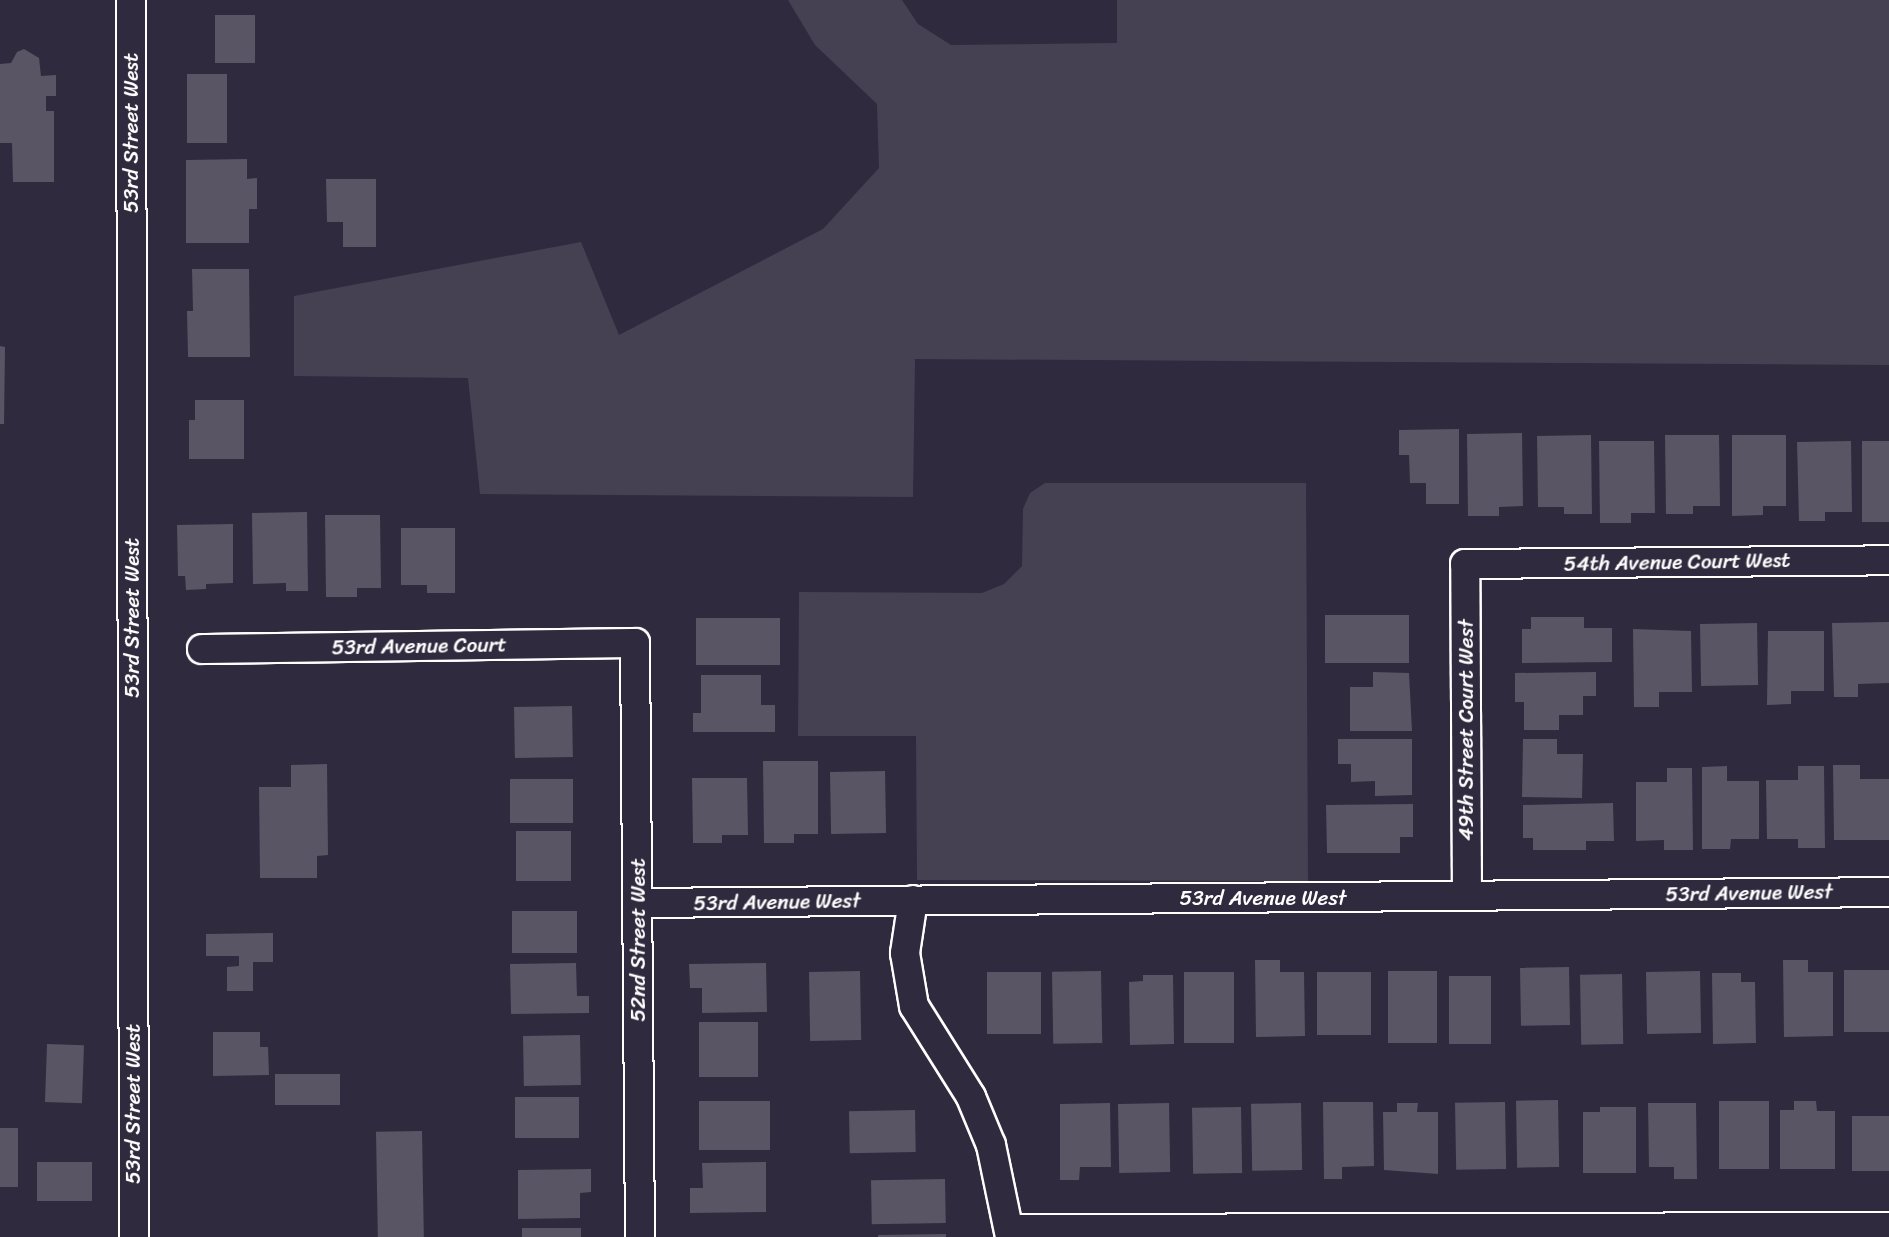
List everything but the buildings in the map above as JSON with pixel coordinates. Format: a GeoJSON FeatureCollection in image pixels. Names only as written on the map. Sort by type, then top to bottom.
{"type":"FeatureCollection","features":[{"type":"Feature","properties":{"kind":"street","name":"53rd Street West"},"geometry":{"type":"LineString","coordinates":[[131,0],[134,1237]]}},
{"type":"Feature","properties":{"kind":"street","name":"54th Avenue Court West"},"geometry":{"type":"LineString","coordinates":[[1465,564],[1889,560]]}},
{"type":"Feature","properties":{"kind":"street","name":"49th Street Court West"},"geometry":{"type":"LineString","coordinates":[[1465,564],[1467,896]]}},
{"type":"Feature","properties":{"kind":"street","name":"53rd Avenue Court"},"geometry":{"type":"LineString","coordinates":[[202,649],[635,643]]}},
{"type":"Feature","properties":{"kind":"street","name":"52nd Street West"},"geometry":{"type":"LineString","coordinates":[[635,643],[640,1237]]}},
{"type":"Feature","properties":{"kind":"street","name":"53rd Avenue West"},"geometry":{"type":"LineString","coordinates":[[637,903],[1889,892]]}},
{"type":"Feature","properties":{"kind":"street"},"geometry":{"type":"LineString","coordinates":[[913,900],[905,953],[914,1006],[971,1097],[991,1145],[1010,1233],[1889,1227]]}},
{"type":"Feature","properties":{"kind":"shaded area"},"geometry":{"type":"Polygon","coordinates":[[[788,0],[902,0],[918,24],[951,45],[1117,43],[1117,0],[1889,0],[1889,365],[915,359],[913,497],[480,494],[468,378],[294,376],[294,296],[581,242],[619,335],[823,229],[879,168],[877,104],[815,45],[788,0]]]}},
{"type":"Feature","properties":{"kind":"shaded area"},"geometry":{"type":"Polygon","coordinates":[[[1045,483],[1306,483],[1308,881],[917,880],[916,736],[798,736],[799,592],[982,593],[1004,584],[1022,566],[1023,509],[1030,493],[1045,483]]]}}]}
